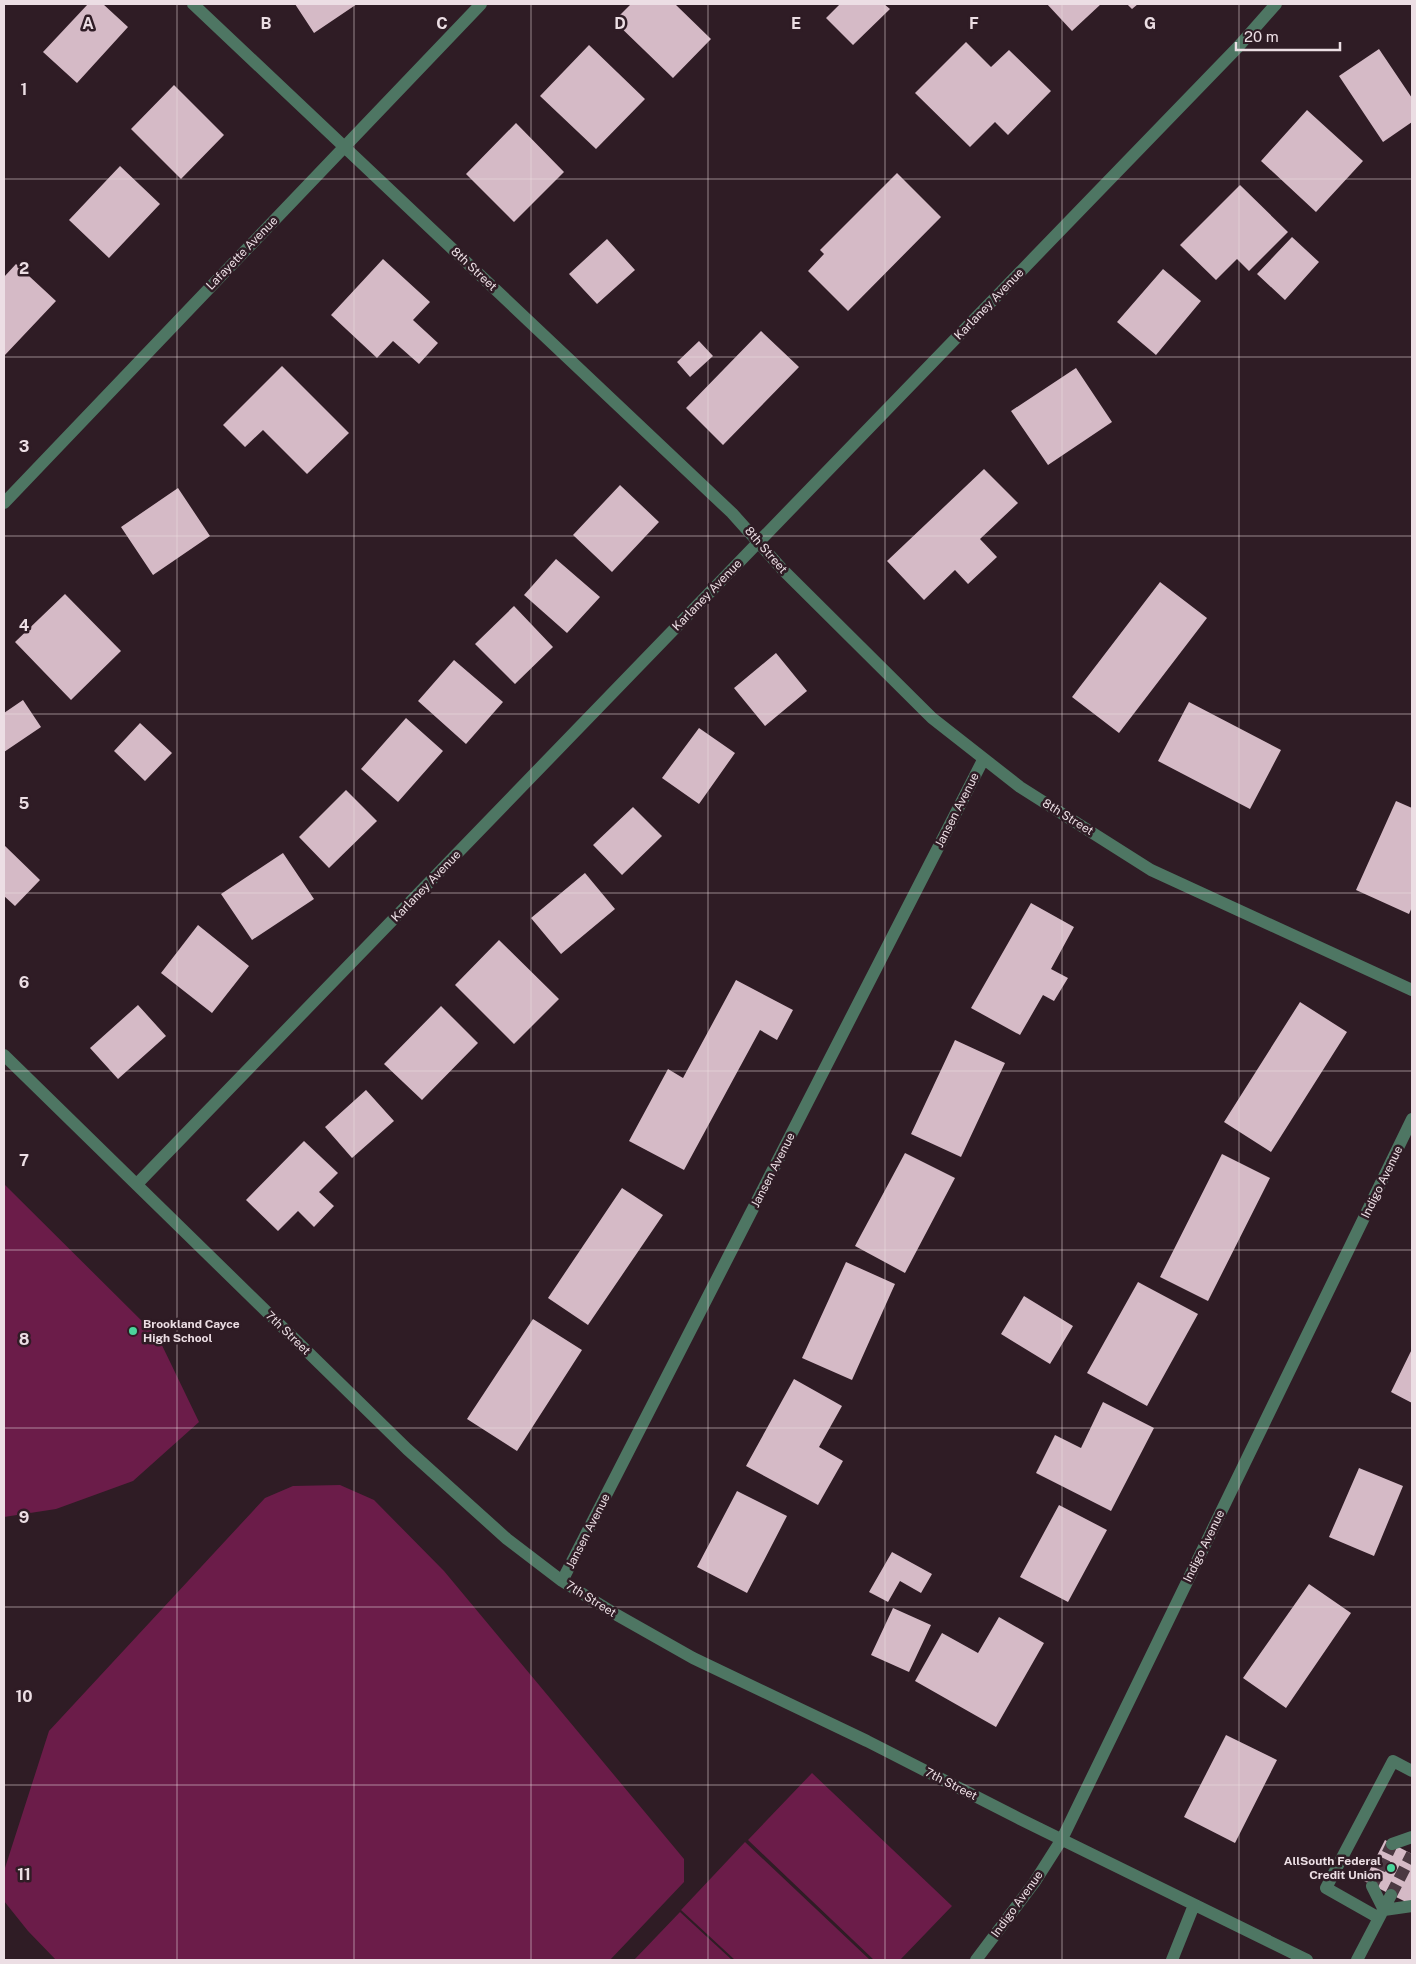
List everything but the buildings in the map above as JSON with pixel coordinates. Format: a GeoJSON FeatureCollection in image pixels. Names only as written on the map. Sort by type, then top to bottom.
{"type":"FeatureCollection","features":[{"type":"Feature","properties":{"kind":"street","name":"8th Street"},"geometry":{"type":"LineString","coordinates":[[193,4],[732,513],[782,569],[932,718],[983,760],[1020,787],[1151,870],[1412,990]]}},
{"type":"Feature","properties":{"kind":"street","name":"Lafayette Avenue"},"geometry":{"type":"LineString","coordinates":[[4,503],[481,4]]}},
{"type":"Feature","properties":{"kind":"street","name":"Karlaney Avenue"},"geometry":{"type":"LineString","coordinates":[[137,1184],[1238,48],[1276,4]]}},
{"type":"Feature","properties":{"kind":"street","name":"Jansen Avenue"},"geometry":{"type":"LineString","coordinates":[[562,1581],[983,760]]}},
{"type":"Feature","properties":{"kind":"street","name":"7th Street"},"geometry":{"type":"LineString","coordinates":[[4,1055],[407,1450],[506,1538],[562,1581],[616,1615],[693,1658],[867,1741],[1307,1960]]}},
{"type":"Feature","properties":{"kind":"street","name":"Indigo Avenue"},"geometry":{"type":"LineString","coordinates":[[976,1960],[1034,1883],[1062,1839],[1412,1119]]}},
{"type":"Feature","properties":{"kind":"street"},"geometry":{"type":"LineString","coordinates":[[1412,1771],[1393,1761],[1326,1888],[1381,1914],[1412,1906]]}},
{"type":"Feature","properties":{"kind":"street"},"geometry":{"type":"LineString","coordinates":[[1392,1844],[1412,1837]]}},
{"type":"Feature","properties":{"kind":"street"},"geometry":{"type":"LineString","coordinates":[[1372,1886],[1381,1914]]}},
{"type":"Feature","properties":{"kind":"street"},"geometry":{"type":"LineString","coordinates":[[1357,1960],[1391,1895]]}},
{"type":"Feature","properties":{"kind":"street"},"geometry":{"type":"LineString","coordinates":[[1172,1960],[1194,1905]]}},
{"type":"Feature","properties":{"kind":"shaded area"},"geometry":{"type":"Polygon","coordinates":[[[4,1184],[158,1337],[199,1422],[133,1481],[56,1509],[4,1517],[4,1184]]]}},
{"type":"Feature","properties":{"kind":"shaded area"},"geometry":{"type":"Polygon","coordinates":[[[340,1485],[374,1500],[444,1571],[684,1859],[684,1882],[610,1960],[56,1960],[28,1931],[4,1901],[4,1871],[49,1731],[265,1498],[293,1486],[340,1485]]]}},
{"type":"Feature","properties":{"kind":"shaded area"},"geometry":{"type":"Polygon","coordinates":[[[812,1773],[952,1906],[900,1960],[874,1960],[748,1840],[812,1773]]]}},
{"type":"Feature","properties":{"kind":"shaded area"},"geometry":{"type":"Polygon","coordinates":[[[745,1842],[870,1960],[735,1960],[681,1910],[745,1842]]]}},
{"type":"Feature","properties":{"kind":"shaded area"},"geometry":{"type":"Polygon","coordinates":[[[680,1912],[732,1960],[634,1960],[680,1912]]]}},
{"type":"Feature","properties":{"kind":"tunnel"},"geometry":{"type":"LineString","coordinates":[[1372,1886],[1392,1844]]}},
{"type":"Feature","properties":{"kind":"tunnel"},"geometry":{"type":"LineString","coordinates":[[1391,1895],[1412,1854]]}},
{"type":"Feature","properties":{"kind":"place","name":"Brookland Cayce High School"},"geometry":{"type":"Point","coordinates":[133,1331]}},
{"type":"Feature","properties":{"kind":"place","name":"AllSouth Federal Credit Union"},"geometry":{"type":"Point","coordinates":[1391,1868]}}]}
